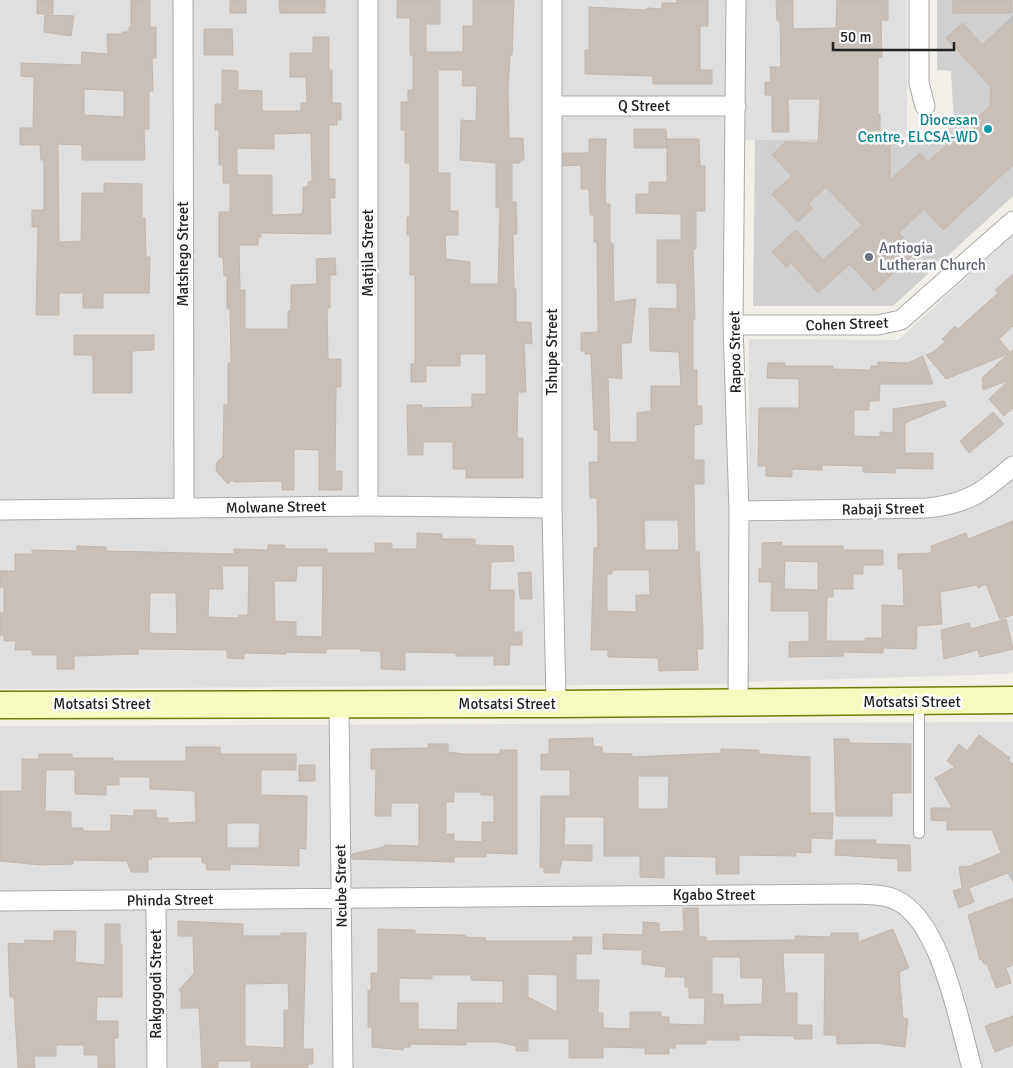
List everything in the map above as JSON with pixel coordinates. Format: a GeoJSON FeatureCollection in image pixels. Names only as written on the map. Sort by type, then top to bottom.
{"type":"FeatureCollection","features":[{"type":"Feature","properties":{"kind":"street","name":"Matshego Street"},"geometry":{"type":"LineString","coordinates":[[183,0],[184,508]]}},
{"type":"Feature","properties":{"kind":"street","name":"Matjila Street"},"geometry":{"type":"LineString","coordinates":[[368,0],[368,506]]}},
{"type":"Feature","properties":{"kind":"street","name":"Tshupe Street"},"geometry":{"type":"LineString","coordinates":[[552,0],[552,508],[556,704]]}},
{"type":"Feature","properties":{"kind":"street","name":"Rapoo Street"},"geometry":{"type":"LineString","coordinates":[[736,0],[733,326],[740,511],[738,703]]}},
{"type":"Feature","properties":{"kind":"street"},"geometry":{"type":"LineString","coordinates":[[919,0],[919,83],[925,106]]}},
{"type":"Feature","properties":{"kind":"street","name":"Q Street"},"geometry":{"type":"LineString","coordinates":[[552,106],[736,106]]}},
{"type":"Feature","properties":{"kind":"street","name":"Cohen Street"},"geometry":{"type":"LineString","coordinates":[[733,326],[878,325],[902,320],[1013,221]]}},
{"type":"Feature","properties":{"kind":"street","name":"Rabaji Street"},"geometry":{"type":"LineString","coordinates":[[740,511],[952,506],[971,498],[989,487],[1013,466]]}},
{"type":"Feature","properties":{"kind":"street","name":"Molwane Street"},"geometry":{"type":"LineString","coordinates":[[0,510],[368,506],[552,508]]}},
{"type":"Feature","properties":{"kind":"street","name":"Motsatsi Street"},"geometry":{"type":"LineString","coordinates":[[0,705],[1007,702]]}},
{"type":"Feature","properties":{"kind":"street","name":"Ncube Street"},"geometry":{"type":"LineString","coordinates":[[339,704],[343,1068]]}},
{"type":"Feature","properties":{"kind":"street","name":"Kgabo Street"},"geometry":{"type":"LineString","coordinates":[[341,897],[858,894],[896,899],[910,909],[922,922],[940,957],[972,1068]]}},
{"type":"Feature","properties":{"kind":"street","name":"Phinda Street"},"geometry":{"type":"LineString","coordinates":[[0,901],[156,901],[341,897]]}},
{"type":"Feature","properties":{"kind":"street","name":"Rakgogodi Street"},"geometry":{"type":"LineString","coordinates":[[156,901],[157,1068]]}},
{"type":"Feature","properties":{"kind":"lane"},"geometry":{"type":"LineString","coordinates":[[919,701],[920,833]]}},
{"type":"Feature","properties":{"kind":"shaded area"},"geometry":{"type":"Polygon","coordinates":[[[0,0],[726,0],[733,684],[0,689],[0,0]]]}},
{"type":"Feature","properties":{"kind":"shaded area"},"geometry":{"type":"Polygon","coordinates":[[[745,0],[907,0],[907,139],[745,140],[745,0]]]}},
{"type":"Feature","properties":{"kind":"shaded area"},"geometry":{"type":"Polygon","coordinates":[[[937,0],[1013,0],[1013,196],[893,306],[753,306],[755,140],[901,138],[936,140],[954,124],[951,71],[937,70],[937,0]]]}},
{"type":"Feature","properties":{"kind":"shaded area"},"geometry":{"type":"Polygon","coordinates":[[[1013,235],[1013,672],[1005,674],[748,682],[749,339],[898,340],[1013,235]]]}},
{"type":"Feature","properties":{"kind":"shaded area"},"geometry":{"type":"Polygon","coordinates":[[[1013,722],[1013,1068],[0,1068],[0,726],[1013,722]]]}},
{"type":"Feature","properties":{"kind":"building"},"geometry":{"type":"Polygon","coordinates":[[[37,0],[53,0],[53,14],[37,14],[37,0]]]}},
{"type":"Feature","properties":{"kind":"building"},"geometry":{"type":"Polygon","coordinates":[[[131,0],[150,0],[150,27],[156,27],[156,58],[152,58],[153,91],[149,91],[149,129],[144,129],[145,160],[82,160],[82,145],[58,144],[59,242],[81,241],[82,193],[104,193],[104,183],[142,184],[142,218],[145,218],[146,257],[150,257],[149,293],[103,293],[103,308],[83,308],[83,293],[59,293],[59,315],[36,315],[38,227],[32,227],[32,210],[44,210],[44,160],[41,160],[40,145],[20,145],[20,128],[33,128],[34,77],[21,76],[21,63],[81,65],[82,52],[108,54],[107,34],[123,34],[122,32],[129,32],[129,27],[131,27],[131,0]],[[84,89],[84,115],[124,117],[124,91],[84,89]]]}},
{"type":"Feature","properties":{"kind":"building"},"geometry":{"type":"Polygon","coordinates":[[[230,0],[246,0],[246,13],[230,13],[230,0]]]}},
{"type":"Feature","properties":{"kind":"building"},"geometry":{"type":"Polygon","coordinates":[[[279,0],[325,0],[325,13],[280,13],[279,0]]]}},
{"type":"Feature","properties":{"kind":"building"},"geometry":{"type":"Polygon","coordinates":[[[440,0],[440,24],[426,24],[426,52],[463,52],[463,26],[473,26],[473,0],[514,0],[512,55],[510,55],[508,88],[509,138],[523,138],[524,160],[520,160],[520,163],[512,163],[512,202],[516,202],[517,234],[513,234],[514,289],[516,289],[516,322],[531,322],[532,344],[524,343],[526,392],[518,392],[517,438],[523,438],[523,478],[466,478],[466,469],[453,469],[453,442],[423,442],[423,455],[408,455],[407,405],[422,405],[422,408],[472,407],[472,394],[486,394],[486,354],[460,354],[460,366],[426,366],[426,382],[411,382],[411,364],[415,364],[415,275],[410,275],[410,235],[407,235],[407,217],[410,217],[410,163],[405,163],[405,130],[401,130],[401,102],[408,102],[408,90],[413,90],[413,55],[410,55],[410,18],[397,18],[397,1],[440,0]],[[438,70],[438,173],[450,173],[450,211],[458,211],[458,235],[445,235],[446,259],[470,262],[470,284],[498,284],[500,207],[496,208],[496,163],[460,160],[461,120],[476,121],[477,86],[462,86],[463,70],[438,70]]]}},
{"type":"Feature","properties":{"kind":"building"},"geometry":{"type":"Polygon","coordinates":[[[677,0],[708,0],[708,26],[700,26],[700,70],[712,70],[712,84],[653,84],[653,76],[585,74],[585,50],[589,50],[589,7],[662,9],[662,3],[677,3],[677,0]]]}},
{"type":"Feature","properties":{"kind":"building"},"geometry":{"type":"Polygon","coordinates":[[[776,0],[793,0],[793,29],[836,28],[837,0],[888,0],[888,20],[881,20],[882,57],[878,57],[878,114],[880,114],[880,142],[890,142],[890,180],[920,153],[928,162],[990,106],[991,87],[946,38],[963,23],[982,45],[1013,16],[1013,165],[943,230],[924,209],[899,233],[916,252],[874,291],[850,264],[818,293],[791,263],[786,267],[772,252],[796,230],[823,260],[862,225],[826,187],[808,204],[813,208],[798,222],[772,194],[792,176],[772,155],[785,142],[818,143],[820,99],[788,99],[789,132],[772,132],[772,95],[765,95],[765,82],[771,82],[770,67],[781,67],[780,21],[777,21],[776,0]]]}},
{"type":"Feature","properties":{"kind":"building"},"geometry":{"type":"Polygon","coordinates":[[[953,0],[1012,0],[1012,13],[953,13],[953,0]]]}},
{"type":"Feature","properties":{"kind":"building"},"geometry":{"type":"Polygon","coordinates":[[[45,15],[74,16],[71,36],[44,32],[45,15]]]}},
{"type":"Feature","properties":{"kind":"building"},"geometry":{"type":"Polygon","coordinates":[[[204,29],[232,29],[233,55],[204,55],[204,29]]]}},
{"type":"Feature","properties":{"kind":"building"},"geometry":{"type":"Polygon","coordinates":[[[313,37],[329,37],[332,103],[341,103],[341,120],[337,120],[337,125],[329,125],[329,179],[335,179],[335,198],[330,198],[331,234],[261,233],[261,237],[258,237],[258,245],[239,245],[240,290],[245,290],[245,329],[288,329],[288,311],[291,311],[291,285],[317,284],[316,259],[335,258],[336,275],[330,275],[330,308],[327,308],[328,359],[341,359],[341,387],[336,387],[335,471],[342,471],[342,490],[319,490],[319,450],[294,449],[294,490],[282,490],[282,481],[234,482],[232,480],[228,484],[216,471],[217,462],[223,457],[224,405],[228,405],[228,363],[231,363],[230,309],[227,309],[227,276],[224,276],[223,257],[219,257],[219,212],[230,212],[230,183],[223,183],[223,165],[219,165],[219,130],[215,130],[215,104],[222,104],[222,70],[238,71],[238,90],[262,91],[262,111],[301,111],[301,103],[307,103],[306,77],[290,77],[290,53],[313,53],[313,37]],[[311,133],[274,134],[274,149],[237,148],[237,175],[272,175],[272,215],[301,214],[303,211],[303,187],[308,187],[308,182],[312,181],[311,133]]]}},
{"type":"Feature","properties":{"kind":"building"},"geometry":{"type":"Polygon","coordinates":[[[634,129],[666,129],[667,148],[634,148],[634,129]]]}},
{"type":"Feature","properties":{"kind":"building"},"geometry":{"type":"Polygon","coordinates":[[[589,139],[606,139],[605,192],[606,204],[610,204],[610,243],[613,243],[614,302],[636,299],[631,343],[621,343],[622,379],[608,377],[610,442],[637,442],[637,413],[651,411],[651,386],[681,386],[679,352],[650,351],[649,308],[677,309],[677,283],[657,283],[657,240],[681,240],[681,214],[636,213],[636,194],[649,194],[649,182],[667,182],[667,139],[699,139],[700,166],[705,166],[705,211],[696,211],[696,249],[693,249],[695,319],[693,319],[693,370],[697,370],[697,406],[702,406],[702,424],[694,425],[694,460],[704,460],[704,484],[694,484],[695,552],[699,552],[703,631],[703,649],[697,649],[698,670],[659,671],[658,658],[608,657],[608,650],[591,650],[594,548],[598,548],[597,498],[590,498],[589,462],[598,462],[598,430],[594,430],[591,354],[585,354],[585,351],[581,351],[581,333],[598,332],[597,242],[594,242],[594,215],[590,215],[589,189],[581,189],[581,165],[563,166],[563,153],[589,153],[589,139]],[[644,520],[645,550],[679,550],[678,520],[644,520]],[[612,570],[612,574],[607,574],[607,611],[636,612],[636,595],[650,595],[649,570],[612,570]]]}},
{"type":"Feature","properties":{"kind":"building"},"geometry":{"type":"Polygon","coordinates":[[[1013,274],[1013,326],[999,339],[1010,352],[1013,350],[1013,408],[1004,416],[989,399],[1009,380],[983,390],[982,378],[1008,354],[946,379],[926,355],[945,342],[942,339],[955,326],[958,329],[998,293],[995,290],[1013,274]]]}},
{"type":"Feature","properties":{"kind":"building"},"geometry":{"type":"Polygon","coordinates":[[[74,335],[154,335],[154,350],[132,351],[132,393],[93,393],[93,355],[74,355],[74,335]]]}},
{"type":"Feature","properties":{"kind":"building"},"geometry":{"type":"Polygon","coordinates":[[[923,356],[933,384],[880,384],[879,401],[869,401],[869,410],[854,410],[854,436],[880,437],[880,432],[893,433],[893,409],[944,401],[946,406],[905,423],[905,453],[933,453],[933,469],[895,468],[895,473],[863,472],[863,466],[822,465],[822,470],[792,469],[792,477],[766,476],[766,466],[758,466],[759,408],[799,408],[799,379],[767,378],[768,363],[785,363],[785,366],[833,366],[832,369],[871,370],[871,366],[878,366],[878,362],[908,363],[923,356]]]}},
{"type":"Feature","properties":{"kind":"building"},"geometry":{"type":"Polygon","coordinates":[[[993,412],[1004,424],[969,453],[960,441],[993,412]]]}},
{"type":"Feature","properties":{"kind":"building"},"geometry":{"type":"Polygon","coordinates":[[[1013,521],[1013,615],[1000,619],[986,584],[978,588],[977,585],[940,592],[942,624],[917,626],[916,649],[883,648],[883,653],[843,652],[843,656],[789,657],[789,642],[809,641],[809,611],[771,611],[772,582],[759,582],[759,568],[762,568],[762,543],[782,542],[782,546],[843,546],[843,550],[883,550],[883,565],[863,565],[863,574],[853,574],[853,589],[833,589],[833,597],[827,597],[826,641],[865,641],[865,638],[882,638],[882,605],[904,606],[903,569],[898,569],[898,554],[932,553],[931,546],[966,533],[968,539],[1013,521]],[[785,561],[784,589],[818,590],[818,562],[785,561]]]}},
{"type":"Feature","properties":{"kind":"building"},"geometry":{"type":"Polygon","coordinates":[[[417,533],[442,534],[442,539],[475,539],[475,545],[513,546],[514,561],[491,562],[490,590],[514,590],[514,632],[522,632],[522,645],[510,645],[509,665],[494,665],[494,656],[456,656],[456,653],[405,652],[405,670],[381,669],[381,651],[361,651],[361,649],[326,649],[326,653],[244,653],[244,659],[227,658],[227,650],[138,649],[138,654],[74,656],[74,669],[57,669],[57,655],[32,655],[32,650],[15,650],[16,641],[4,641],[4,635],[0,635],[0,613],[4,613],[4,587],[0,587],[0,571],[15,571],[15,554],[32,554],[32,550],[77,551],[77,546],[106,547],[106,551],[234,554],[234,549],[268,550],[268,545],[285,545],[285,549],[327,549],[327,553],[375,553],[375,543],[392,543],[392,549],[417,549],[417,533]],[[222,566],[223,589],[209,589],[208,617],[239,618],[239,615],[248,615],[249,566],[222,566]],[[297,566],[296,581],[274,581],[275,621],[296,622],[296,636],[322,637],[323,566],[297,566]],[[150,593],[149,633],[177,634],[176,593],[150,593]]]}},
{"type":"Feature","properties":{"kind":"building"},"geometry":{"type":"Polygon","coordinates":[[[531,572],[532,599],[520,599],[518,573],[531,572]]]}},
{"type":"Feature","properties":{"kind":"building"},"geometry":{"type":"Polygon","coordinates":[[[1006,619],[1013,649],[980,657],[978,650],[944,659],[941,630],[969,623],[971,629],[1006,619]]]}},
{"type":"Feature","properties":{"kind":"building"},"geometry":{"type":"Polygon","coordinates":[[[979,735],[1010,758],[1008,761],[1013,764],[1013,882],[1008,873],[969,888],[974,902],[959,908],[953,891],[962,888],[959,867],[970,866],[1001,853],[992,830],[947,830],[947,821],[931,820],[931,808],[952,808],[935,778],[955,767],[947,761],[959,744],[967,751],[979,735]]]}},
{"type":"Feature","properties":{"kind":"building"},"geometry":{"type":"Polygon","coordinates":[[[593,738],[593,746],[602,747],[602,753],[632,754],[632,757],[721,753],[721,749],[759,750],[759,754],[810,757],[810,813],[833,813],[832,839],[811,838],[811,853],[796,852],[796,856],[739,855],[739,874],[716,874],[716,857],[664,856],[664,878],[640,877],[640,856],[604,856],[604,817],[565,817],[564,845],[592,845],[592,861],[562,860],[559,873],[544,873],[544,868],[540,867],[541,796],[570,796],[570,770],[541,770],[541,754],[549,754],[549,739],[593,738]],[[638,776],[638,809],[668,809],[669,776],[638,776]]]}},
{"type":"Feature","properties":{"kind":"building"},"geometry":{"type":"Polygon","coordinates":[[[834,739],[849,739],[849,743],[911,744],[911,793],[892,793],[892,816],[836,816],[834,739]]]}},
{"type":"Feature","properties":{"kind":"building"},"geometry":{"type":"Polygon","coordinates":[[[428,744],[448,744],[448,752],[465,754],[500,754],[500,750],[517,750],[517,854],[486,853],[486,857],[454,857],[454,862],[352,859],[352,854],[384,847],[384,845],[419,846],[419,803],[391,803],[391,816],[375,816],[376,769],[371,769],[371,749],[428,748],[428,744]],[[454,792],[454,802],[446,802],[446,834],[454,834],[454,841],[482,842],[482,822],[494,822],[494,795],[481,795],[481,792],[454,792]]]}},
{"type":"Feature","properties":{"kind":"building"},"geometry":{"type":"Polygon","coordinates":[[[186,747],[220,747],[220,754],[296,754],[296,770],[261,770],[261,795],[307,796],[306,849],[299,848],[299,866],[230,864],[230,870],[207,870],[206,863],[202,863],[202,857],[152,857],[152,859],[148,859],[148,872],[131,872],[127,861],[73,860],[73,864],[41,865],[0,861],[0,791],[22,791],[22,759],[39,759],[39,754],[72,754],[72,758],[113,758],[113,761],[186,761],[186,747]],[[46,770],[45,811],[71,812],[71,828],[83,828],[83,831],[111,831],[111,815],[134,816],[134,810],[156,810],[156,818],[168,818],[168,823],[196,822],[195,791],[150,789],[150,777],[119,777],[119,785],[106,785],[106,795],[75,794],[75,770],[46,770]],[[227,823],[227,848],[259,848],[260,823],[227,823]]]}},
{"type":"Feature","properties":{"kind":"building"},"geometry":{"type":"Polygon","coordinates":[[[299,765],[315,765],[315,781],[299,781],[299,765]]]}},
{"type":"Feature","properties":{"kind":"building"},"geometry":{"type":"Polygon","coordinates":[[[836,840],[876,840],[876,844],[910,845],[911,871],[898,871],[898,859],[835,855],[836,840]]]}},
{"type":"Feature","properties":{"kind":"building"},"geometry":{"type":"Polygon","coordinates":[[[1013,898],[1013,965],[1006,968],[1011,983],[996,988],[987,964],[984,964],[982,959],[980,960],[968,915],[1013,898]]]}},
{"type":"Feature","properties":{"kind":"building"},"geometry":{"type":"Polygon","coordinates":[[[683,908],[698,908],[699,937],[706,937],[706,941],[795,940],[795,936],[831,937],[831,933],[858,933],[858,942],[893,929],[909,968],[899,972],[903,1018],[908,1019],[905,1047],[876,1043],[837,1044],[837,1035],[824,1035],[825,953],[783,953],[785,993],[797,993],[797,1025],[812,1025],[812,1039],[794,1039],[794,1036],[739,1035],[739,1040],[706,1040],[706,1044],[675,1044],[675,1048],[669,1048],[669,1054],[645,1054],[645,1048],[603,1047],[603,1058],[569,1058],[569,1039],[528,1039],[528,1051],[516,1051],[516,1046],[499,1042],[466,1042],[466,1045],[410,1044],[410,1047],[403,1047],[403,1050],[372,1047],[372,1027],[368,1027],[368,990],[371,991],[371,973],[378,973],[378,929],[415,930],[415,934],[465,935],[465,937],[486,938],[485,941],[573,941],[573,937],[592,937],[591,954],[576,954],[576,980],[599,980],[598,1013],[603,1013],[603,1028],[630,1029],[630,1012],[661,1012],[661,1017],[669,1017],[669,1024],[704,1025],[705,998],[689,998],[689,987],[685,987],[685,977],[665,977],[666,967],[642,964],[642,950],[603,949],[603,934],[643,935],[643,922],[659,923],[659,932],[684,931],[683,908]],[[712,957],[712,994],[723,994],[723,1005],[762,1004],[763,978],[741,978],[740,957],[712,957]],[[528,974],[528,997],[557,1012],[557,975],[528,974]],[[432,975],[432,979],[399,978],[399,1003],[418,1003],[418,1029],[457,1030],[458,1003],[503,1003],[503,981],[471,980],[471,975],[432,975]]]}},
{"type":"Feature","properties":{"kind":"building"},"geometry":{"type":"Polygon","coordinates":[[[178,921],[243,924],[243,936],[281,936],[281,933],[306,933],[303,1049],[313,1049],[313,1064],[308,1064],[308,1068],[251,1068],[251,1061],[218,1061],[218,1068],[202,1068],[199,1008],[181,1008],[181,992],[179,990],[194,973],[193,936],[178,936],[178,921]],[[288,983],[245,984],[245,1046],[284,1048],[284,1010],[289,1010],[288,983]]]}},
{"type":"Feature","properties":{"kind":"building"},"geometry":{"type":"Polygon","coordinates":[[[105,924],[120,924],[122,997],[97,997],[96,1021],[118,1021],[118,1038],[114,1038],[115,1068],[98,1068],[98,1055],[84,1055],[84,1045],[56,1045],[56,1056],[34,1056],[35,1068],[18,1068],[14,997],[10,997],[8,943],[24,944],[25,940],[54,941],[54,931],[76,931],[75,962],[105,965],[105,924]]]}},
{"type":"Feature","properties":{"kind":"building"},"geometry":{"type":"Polygon","coordinates":[[[1013,1016],[1013,1045],[995,1052],[985,1026],[1013,1016]]]}},
{"type":"Feature","properties":{"kind":"place","name":"Diocesan Centre, ELCSA-WD"},"geometry":{"type":"Point","coordinates":[988,129]}},
{"type":"Feature","properties":{"kind":"place","name":"Antiogia Lutheran Church"},"geometry":{"type":"Point","coordinates":[869,257]}}]}
